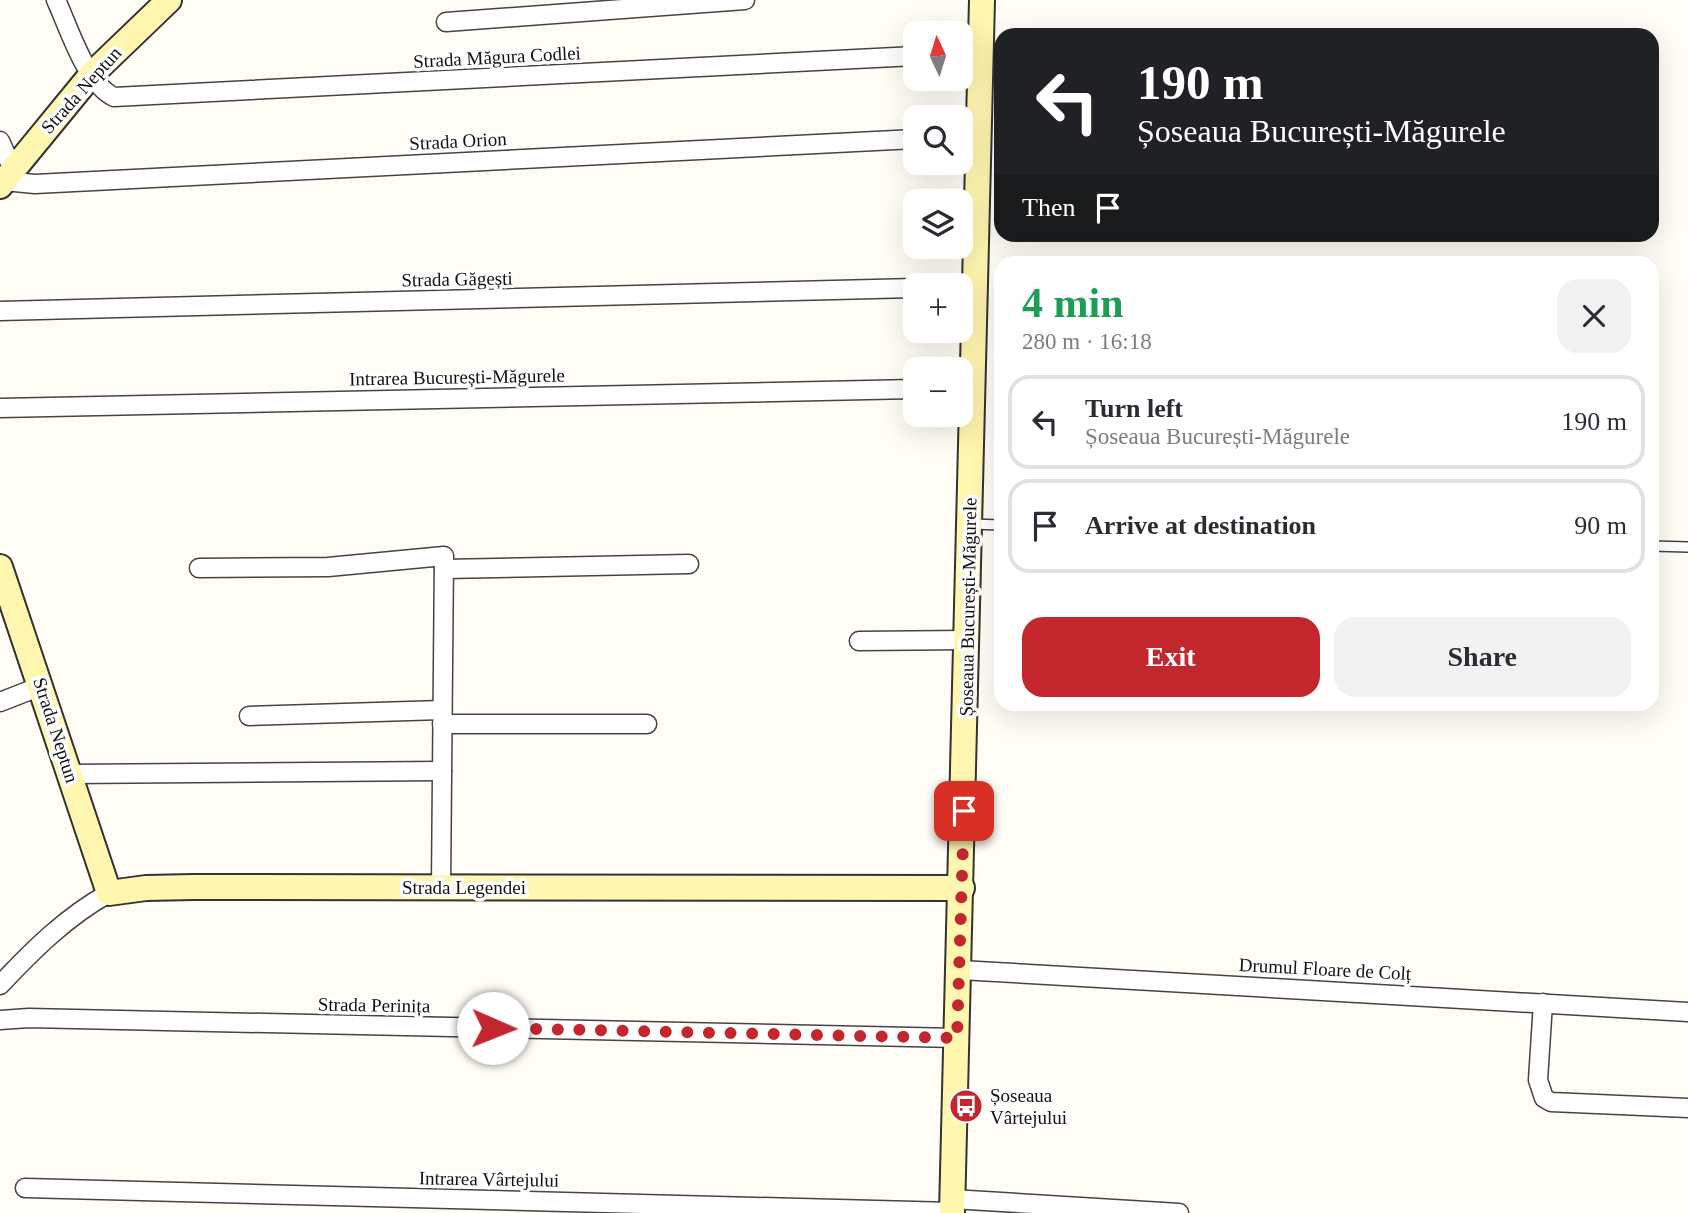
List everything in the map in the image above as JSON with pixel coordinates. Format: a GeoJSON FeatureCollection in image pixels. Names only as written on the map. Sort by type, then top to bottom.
{"type":"FeatureCollection","features":[{"type":"Feature","properties":{"kind":"street"},"geometry":{"type":"LineString","coordinates":[[56,0],[91,75]]}},
{"type":"Feature","properties":{"kind":"street","name":"Strada Neptun"},"geometry":{"type":"LineString","coordinates":[[6,179],[91,75],[169,0]]}},
{"type":"Feature","properties":{"kind":"street"},"geometry":{"type":"LineString","coordinates":[[446,22],[745,0]]}},
{"type":"Feature","properties":{"kind":"street","name":"Șoseaua București-Măgurele"},"geometry":{"type":"LineString","coordinates":[[973,43],[982,0]]}},
{"type":"Feature","properties":{"kind":"street","name":"Strada Măgura Codlei"},"geometry":{"type":"LineString","coordinates":[[91,75],[105,93],[114,97],[129,97],[903,56]]}},
{"type":"Feature","properties":{"kind":"street","name":"Strada Orion"},"geometry":{"type":"LineString","coordinates":[[6,179],[44,183],[903,140]]}},
{"type":"Feature","properties":{"kind":"street"},"geometry":{"type":"LineString","coordinates":[[0,141],[6,179]]}},
{"type":"Feature","properties":{"kind":"street","name":"Șoseaua București-Măgurele"},"geometry":{"type":"LineString","coordinates":[[968,273],[969,175]]}},
{"type":"Feature","properties":{"kind":"street","name":"Strada Găgești"},"geometry":{"type":"LineString","coordinates":[[0,312],[903,288]]}},
{"type":"Feature","properties":{"kind":"street","name":"Intrarea București-Măgurele"},"geometry":{"type":"LineString","coordinates":[[0,408],[903,389]]}},
{"type":"Feature","properties":{"kind":"street","name":"Șoseaua București-Măgurele"},"geometry":{"type":"LineString","coordinates":[[952,1208],[970,524],[968,427]]}},
{"type":"Feature","properties":{"kind":"street"},"geometry":{"type":"LineString","coordinates":[[199,568],[444,563],[689,564]]}},
{"type":"Feature","properties":{"kind":"street"},"geometry":{"type":"LineString","coordinates":[[441,887],[444,563]]}},
{"type":"Feature","properties":{"kind":"street","name":"Strada Neptun"},"geometry":{"type":"LineString","coordinates":[[0,567],[109,893]]}},
{"type":"Feature","properties":{"kind":"street"},"geometry":{"type":"LineString","coordinates":[[859,641],[967,640]]}},
{"type":"Feature","properties":{"kind":"street"},"geometry":{"type":"LineString","coordinates":[[0,702],[41,687]]}},
{"type":"Feature","properties":{"kind":"street"},"geometry":{"type":"LineString","coordinates":[[249,716],[442,717],[647,724]]}},
{"type":"Feature","properties":{"kind":"street"},"geometry":{"type":"LineString","coordinates":[[70,774],[442,771]]}},
{"type":"Feature","properties":{"kind":"street","name":"Strada Legendei"},"geometry":{"type":"LineString","coordinates":[[0,985],[63,924],[109,893],[171,887],[962,888]]}},
{"type":"Feature","properties":{"kind":"street","name":"Drumul Floare de Colț"},"geometry":{"type":"LineString","coordinates":[[960,970],[1688,1012]]}},
{"type":"Feature","properties":{"kind":"street"},"geometry":{"type":"LineString","coordinates":[[1544,1003],[1538,1080],[1544,1098],[1551,1102],[1688,1108]]}},
{"type":"Feature","properties":{"kind":"street","name":"Strada Perinița"},"geometry":{"type":"LineString","coordinates":[[0,1020],[43,1018],[957,1038]]}},
{"type":"Feature","properties":{"kind":"street","name":"Intrarea Vârtejului"},"geometry":{"type":"LineString","coordinates":[[25,1188],[1178,1213]]}},
{"type":"Feature","properties":{"kind":"lane"},"geometry":{"type":"LineString","coordinates":[[970,524],[994,525]]}},
{"type":"Feature","properties":{"kind":"lane"},"geometry":{"type":"LineString","coordinates":[[1659,546],[1688,547]]}},
{"type":"Feature","properties":{"kind":"place","name":"Șoseaua Vârtejului"},"geometry":{"type":"Point","coordinates":[966,1106]}},
{"type":"Feature","properties":{"kind":"route"},"geometry":{"type":"LineString","coordinates":[[493,1028],[957,1038],[964,811]]}}]}
